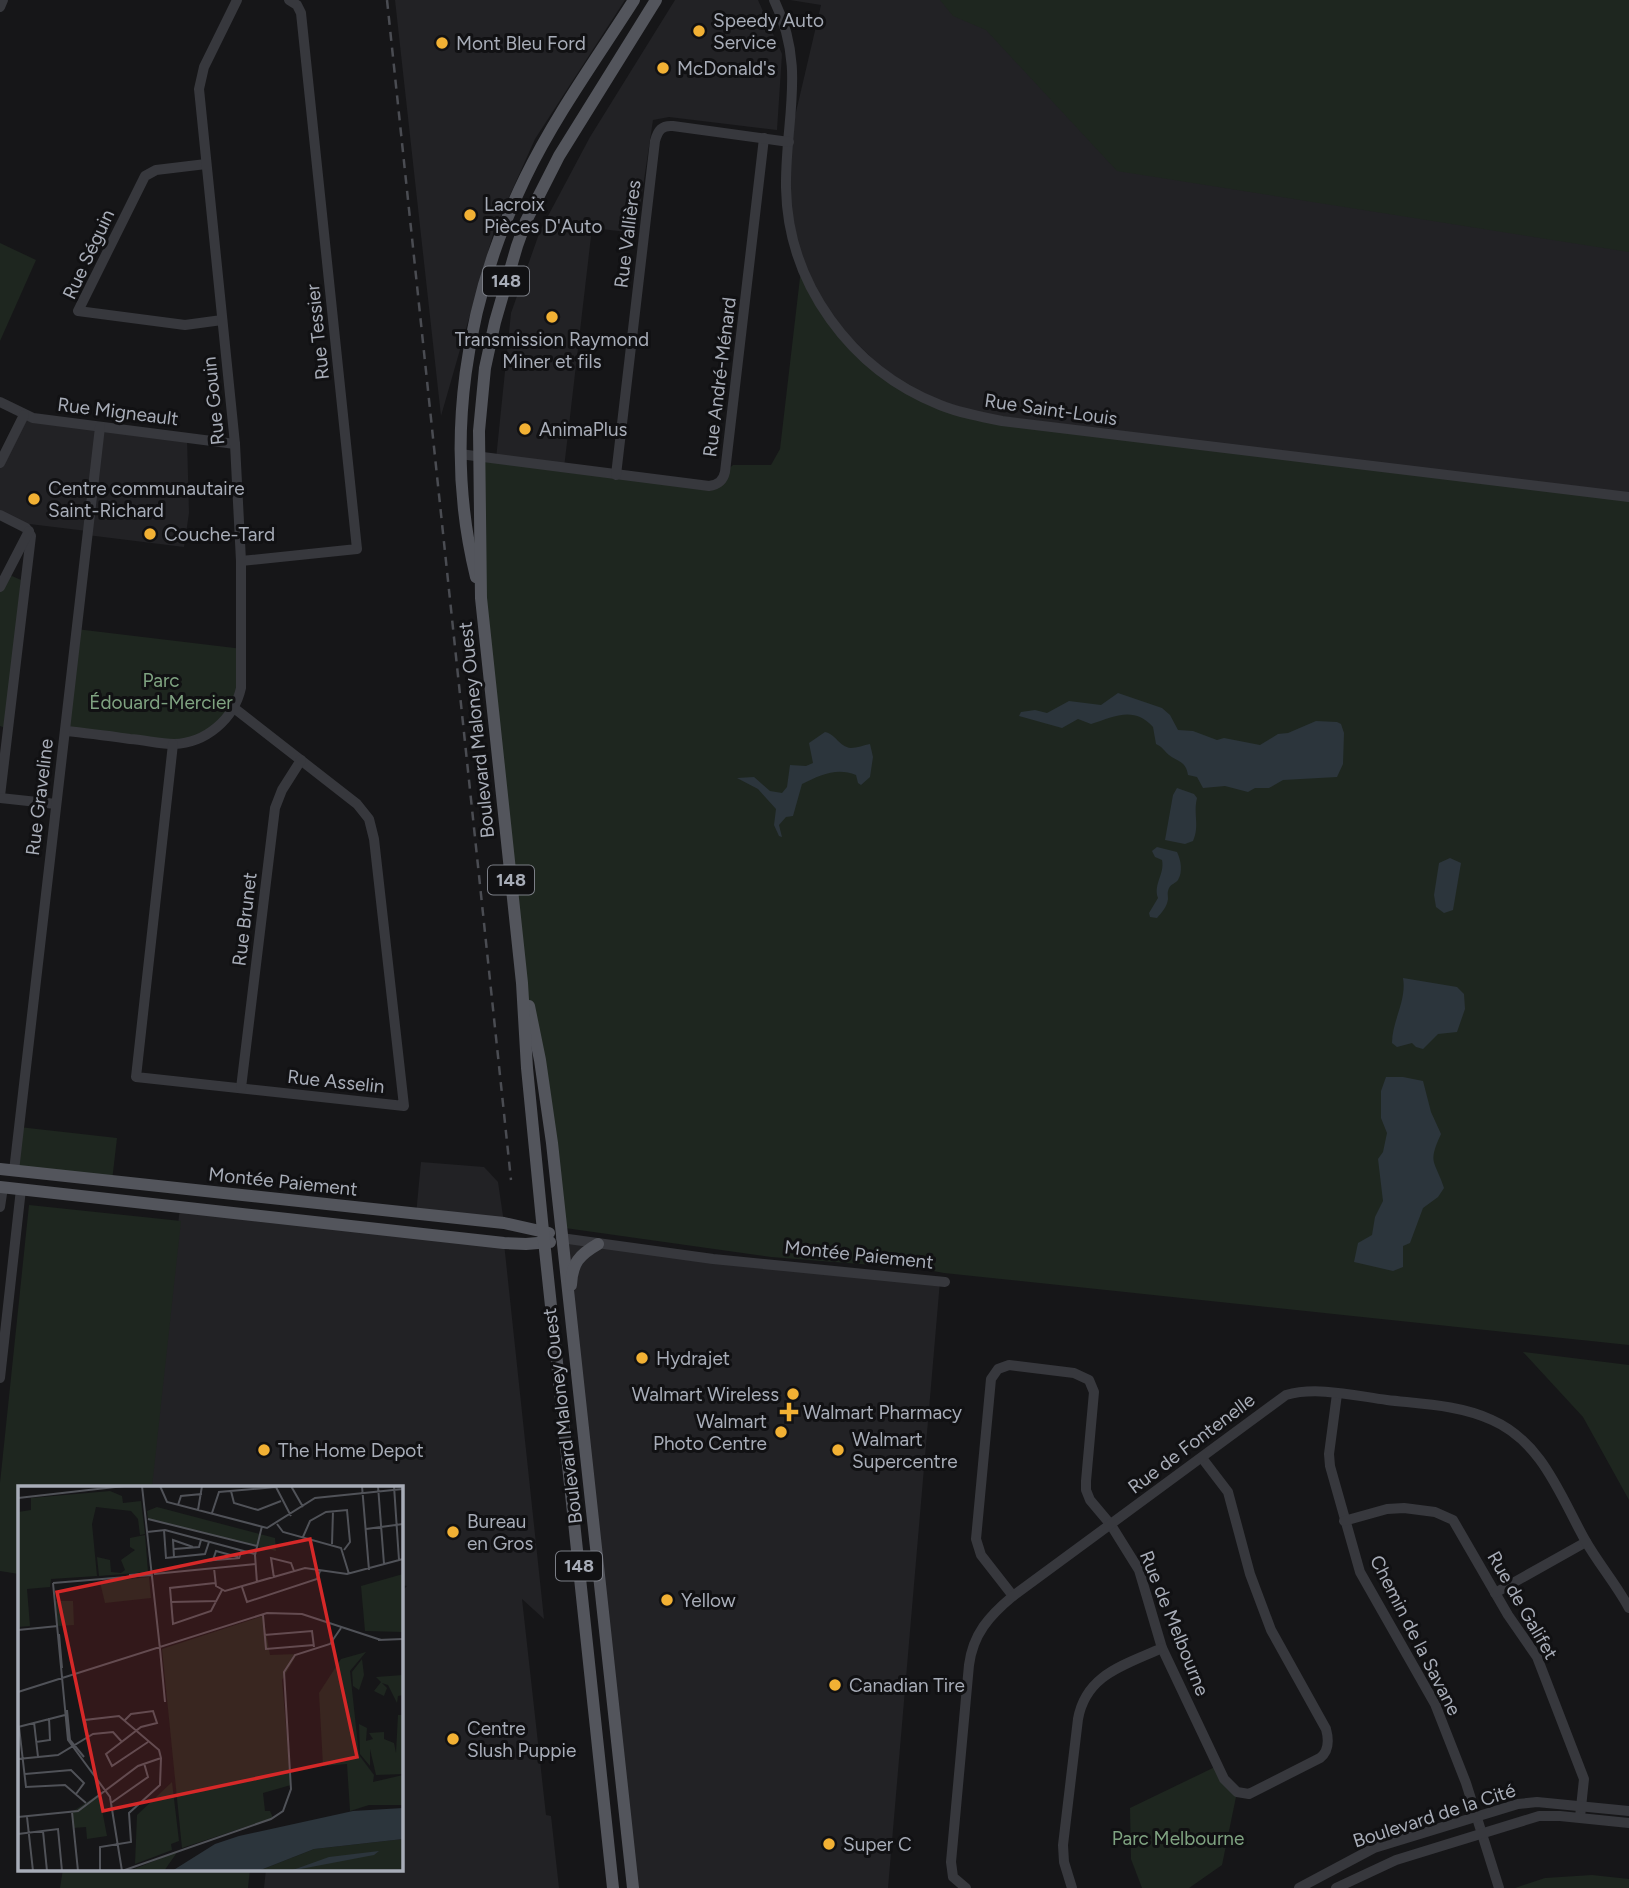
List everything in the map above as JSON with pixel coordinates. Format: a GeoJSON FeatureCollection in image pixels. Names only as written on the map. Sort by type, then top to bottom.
{"type":"FeatureCollection","features":[{"type":"Feature","properties":{"kind":"main road","name":"Boulevard Maloney Ouest"},"geometry":{"type":"LineString","coordinates":[[481,598],[469,551],[460,454],[469,348],[478,307],[500,236],[517,194],[539,152],[634,0]]}},
{"type":"Feature","properties":{"kind":"main road","name":"Boulevard Maloney Ouest"},"geometry":{"type":"LineString","coordinates":[[613,1888],[544,1237],[527,1068],[522,982],[481,598],[478,457],[482,390],[489,345],[526,221],[559,156],[656,0]]}},
{"type":"Feature","properties":{"kind":"main road","name":"Boulevard Maloney Ouest"},"geometry":{"type":"LineString","coordinates":[[522,982],[535,1027],[546,1097],[633,1888]]}},
{"type":"Feature","properties":{"kind":"main road","name":"Montée Paiement"},"geometry":{"type":"LineString","coordinates":[[0,1169],[504,1223],[544,1237]]}},
{"type":"Feature","properties":{"kind":"main road"},"geometry":{"type":"LineString","coordinates":[[1,1187],[14,1171],[21,1189]]}},
{"type":"Feature","properties":{"kind":"main road","name":"Montée Paiement"},"geometry":{"type":"LineString","coordinates":[[1,1187],[504,1243],[544,1237],[561,1238]]}},
{"type":"Feature","properties":{"kind":"main road"},"geometry":{"type":"LineString","coordinates":[[570,1321],[573,1266],[582,1254],[598,1244]]}},
{"type":"Feature","properties":{"kind":"street"},"geometry":{"type":"LineString","coordinates":[[0,7],[4,0]]}},
{"type":"Feature","properties":{"kind":"street","name":"Rue Gouin"},"geometry":{"type":"LineString","coordinates":[[65,731],[173,744],[194,740],[210,733],[239,699],[243,676],[235,444],[199,82],[236,0]]}},
{"type":"Feature","properties":{"kind":"street","name":"Rue Tessier"},"geometry":{"type":"LineString","coordinates":[[241,561],[357,549],[301,13],[297,5],[289,0]]}},
{"type":"Feature","properties":{"kind":"street","name":"Rue Saint-Louis"},"geometry":{"type":"LineString","coordinates":[[774,0],[788,34],[793,65],[786,189],[789,223],[802,269],[814,296],[831,322],[869,361],[912,392],[938,404],[982,418],[1068,431],[1629,497]]}},
{"type":"Feature","properties":{"kind":"street","name":"Rue Vallières"},"geometry":{"type":"LineString","coordinates":[[616,475],[659,130],[669,126],[789,142]]}},
{"type":"Feature","properties":{"kind":"street","name":"Rue André-Ménard"},"geometry":{"type":"LineString","coordinates":[[460,454],[709,486],[718,483],[724,476],[764,138]]}},
{"type":"Feature","properties":{"kind":"street","name":"Rue Séguin"},"geometry":{"type":"LineString","coordinates":[[206,164],[156,170],[145,176],[78,311],[185,325],[222,320]]}},
{"type":"Feature","properties":{"kind":"street","name":"Rue Migneault"},"geometry":{"type":"LineString","coordinates":[[0,402],[33,418],[235,444]]}},
{"type":"Feature","properties":{"kind":"street"},"geometry":{"type":"LineString","coordinates":[[0,463],[24,415]]}},
{"type":"Feature","properties":{"kind":"street","name":"Rue Graveline"},"geometry":{"type":"LineString","coordinates":[[14,1171],[100,427]]}},
{"type":"Feature","properties":{"kind":"street"},"geometry":{"type":"LineString","coordinates":[[0,515],[29,531],[31,536],[4,727],[0,797],[56,803]]}},
{"type":"Feature","properties":{"kind":"street"},"geometry":{"type":"LineString","coordinates":[[0,587],[29,531]]}},
{"type":"Feature","properties":{"kind":"street","name":"Rue Asselin"},"geometry":{"type":"LineString","coordinates":[[173,744],[136,1077],[404,1106],[369,818],[357,804],[234,708]]}},
{"type":"Feature","properties":{"kind":"street","name":"Rue Brunet"},"geometry":{"type":"LineString","coordinates":[[241,1088],[275,808],[282,790],[301,760]]}},
{"type":"Feature","properties":{"kind":"street"},"geometry":{"type":"LineString","coordinates":[[0,1207],[1,1187]]}},
{"type":"Feature","properties":{"kind":"street"},"geometry":{"type":"LineString","coordinates":[[0,1378],[21,1189]]}},
{"type":"Feature","properties":{"kind":"street","name":"Montée Paiement"},"geometry":{"type":"LineString","coordinates":[[561,1238],[713,1259],[945,1282]]}},
{"type":"Feature","properties":{"kind":"street","name":"Rue de Melbourne"},"geometry":{"type":"LineString","coordinates":[[1013,1597],[981,1555],[976,1539],[989,1387],[998,1369],[1009,1366],[1074,1373],[1089,1380],[1094,1399],[1086,1490],[1090,1500],[1111,1525],[1139,1570],[1162,1648],[1217,1766],[1232,1789],[1243,1794],[1255,1792],[1324,1755],[1328,1740],[1326,1729],[1271,1630],[1250,1574],[1228,1492],[1202,1458]]}},
{"type":"Feature","properties":{"kind":"street","name":"Rue de Fontenelle"},"geometry":{"type":"LineString","coordinates":[[966,1888],[953,1877],[951,1862],[970,1655],[976,1635],[988,1618],[1013,1597],[1286,1395],[1302,1392],[1337,1394],[1453,1408],[1480,1414],[1506,1426],[1534,1451],[1549,1473],[1586,1542],[1629,1608]]}},
{"type":"Feature","properties":{"kind":"street","name":"Chemin de la Savane"},"geometry":{"type":"LineString","coordinates":[[1337,1394],[1329,1454],[1344,1521],[1366,1586],[1428,1689],[1458,1762],[1499,1888]]}},
{"type":"Feature","properties":{"kind":"street","name":"Rue de Galifet"},"geometry":{"type":"LineString","coordinates":[[1344,1521],[1387,1508],[1404,1508],[1448,1516],[1458,1527],[1495,1593],[1537,1657],[1584,1779],[1582,1812]]}},
{"type":"Feature","properties":{"kind":"street"},"geometry":{"type":"LineString","coordinates":[[1495,1593],[1586,1542]]}},
{"type":"Feature","properties":{"kind":"street"},"geometry":{"type":"LineString","coordinates":[[1072,1888],[1064,1862],[1063,1845],[1077,1719],[1082,1702],[1092,1686],[1104,1675],[1162,1648]]}},
{"type":"Feature","properties":{"kind":"street","name":"Boulevard de la Cité"},"geometry":{"type":"LineString","coordinates":[[1299,1888],[1374,1849],[1518,1804],[1536,1802],[1629,1823]]}},
{"type":"Feature","properties":{"kind":"street","name":"Boulevard de la Cité"},"geometry":{"type":"LineString","coordinates":[[1336,1888],[1383,1864],[1539,1816],[1629,1811]]}},
{"type":"Feature","properties":{"kind":"shaded area"},"geometry":{"type":"Polygon","coordinates":[[[395,0],[625,0],[535,139],[494,231],[441,416],[395,0]]]}},
{"type":"Feature","properties":{"kind":"shaded area"},"geometry":{"type":"Polygon","coordinates":[[[675,0],[758,0],[782,54],[777,130],[669,117],[653,120],[636,233],[592,228],[564,468],[496,459],[511,313],[540,231],[590,137],[675,0]]]}},
{"type":"Feature","properties":{"kind":"shaded area"},"geometry":{"type":"Polygon","coordinates":[[[790,0],[1629,0],[1629,497],[952,410],[899,384],[822,310],[789,223],[789,142],[821,5],[790,0]]]}},
{"type":"Feature","properties":{"kind":"shaded area"},"geometry":{"type":"Polygon","coordinates":[[[24,415],[187,438],[189,513],[184,547],[87,535],[87,531],[13,522],[0,515],[0,463],[24,415]]]}},
{"type":"Feature","properties":{"kind":"shaded area"},"geometry":{"type":"Polygon","coordinates":[[[1118,693],[1162,708],[1170,715],[1178,730],[1193,731],[1217,740],[1224,738],[1260,745],[1278,734],[1288,733],[1316,721],[1337,722],[1341,724],[1344,733],[1343,764],[1337,777],[1283,780],[1269,788],[1255,788],[1248,792],[1225,786],[1203,788],[1197,777],[1188,775],[1183,764],[1156,744],[1153,727],[1138,716],[1115,716],[1091,724],[1078,719],[1062,728],[1019,716],[1021,712],[1035,710],[1047,713],[1069,701],[1101,705],[1118,693]]]}},
{"type":"Feature","properties":{"kind":"shaded area"},"geometry":{"type":"Polygon","coordinates":[[[825,732],[847,747],[870,744],[873,757],[870,777],[861,785],[856,775],[835,772],[802,784],[793,816],[786,817],[779,825],[782,837],[779,836],[774,825],[776,809],[758,789],[737,778],[754,777],[770,791],[782,793],[787,787],[790,765],[806,766],[813,763],[809,743],[825,732]]]}},
{"type":"Feature","properties":{"kind":"shaded area"},"geometry":{"type":"Polygon","coordinates":[[[1177,788],[1194,794],[1197,798],[1195,836],[1193,841],[1185,844],[1165,840],[1173,795],[1177,788]]]}},
{"type":"Feature","properties":{"kind":"shaded area"},"geometry":{"type":"Polygon","coordinates":[[[1157,847],[1177,852],[1181,870],[1178,880],[1169,888],[1165,907],[1157,918],[1150,917],[1149,913],[1158,898],[1157,888],[1162,870],[1162,860],[1155,857],[1152,851],[1157,847]]]}},
{"type":"Feature","properties":{"kind":"shaded area"},"geometry":{"type":"Polygon","coordinates":[[[1450,858],[1461,863],[1453,910],[1444,913],[1436,907],[1434,895],[1439,863],[1450,858]]]}},
{"type":"Feature","properties":{"kind":"shaded area"},"geometry":{"type":"Polygon","coordinates":[[[1403,978],[1457,987],[1464,994],[1465,1009],[1457,1032],[1438,1034],[1423,1049],[1412,1043],[1397,1047],[1392,1043],[1403,994],[1403,978]]]}},
{"type":"Feature","properties":{"kind":"shaded area"},"geometry":{"type":"Polygon","coordinates":[[[1386,1077],[1423,1081],[1431,1112],[1441,1134],[1433,1157],[1444,1188],[1438,1197],[1423,1208],[1410,1243],[1403,1246],[1403,1267],[1393,1271],[1354,1262],[1358,1243],[1372,1235],[1375,1217],[1383,1201],[1378,1159],[1383,1152],[1387,1133],[1381,1118],[1381,1091],[1386,1077]]]}},
{"type":"Feature","properties":{"kind":"shaded area"},"geometry":{"type":"Polygon","coordinates":[[[421,1162],[484,1167],[498,1182],[504,1223],[416,1215],[421,1162]]]}},
{"type":"Feature","properties":{"kind":"shaded area"},"geometry":{"type":"Polygon","coordinates":[[[180,1207],[504,1243],[544,1619],[522,1599],[546,1815],[551,1816],[559,1888],[264,1888],[266,1870],[402,1870],[402,1602],[407,1586],[402,1585],[402,1486],[149,1486],[180,1207]]]}},
{"type":"Feature","properties":{"kind":"shaded area"},"geometry":{"type":"Polygon","coordinates":[[[561,1238],[940,1281],[888,1888],[633,1888],[561,1238]]]}},
{"type":"Feature","properties":{"kind":"green space"},"geometry":{"type":"Polygon","coordinates":[[[940,0],[1629,0],[1629,252],[1117,171],[986,30],[953,16],[940,0]]]}},
{"type":"Feature","properties":{"kind":"green space"},"geometry":{"type":"Polygon","coordinates":[[[0,243],[36,260],[0,341],[0,243]]]}},
{"type":"Feature","properties":{"kind":"green space"},"geometry":{"type":"Polygon","coordinates":[[[801,269],[807,283],[869,361],[952,410],[1629,497],[1629,1345],[923,1269],[771,1257],[565,1228],[522,983],[481,598],[478,457],[709,486],[733,465],[771,465],[780,449],[801,269]]]}},
{"type":"Feature","properties":{"kind":"green space"},"geometry":{"type":"Polygon","coordinates":[[[12,576],[21,580],[8,729],[0,726],[0,587],[5,577],[12,576]]]}},
{"type":"Feature","properties":{"kind":"green space","name":"Parc Édouard-Mercier"},"geometry":{"type":"Polygon","coordinates":[[[76,629],[243,649],[243,676],[226,719],[183,743],[65,731],[76,629]]]}},
{"type":"Feature","properties":{"kind":"green space"},"geometry":{"type":"Polygon","coordinates":[[[19,1127],[117,1138],[112,1181],[14,1171],[19,1127]]]}},
{"type":"Feature","properties":{"kind":"green space"},"geometry":{"type":"Polygon","coordinates":[[[29,1205],[181,1221],[152,1486],[18,1486],[18,1574],[0,1571],[0,1483],[29,1205]]]}},
{"type":"Feature","properties":{"kind":"green space"},"geometry":{"type":"Polygon","coordinates":[[[1523,1352],[1629,1365],[1629,1500],[1583,1417],[1523,1352]]]}},
{"type":"Feature","properties":{"kind":"green space","name":"Parc Melbourne"},"geometry":{"type":"Polygon","coordinates":[[[1217,1766],[1237,1792],[1222,1865],[1189,1888],[1142,1888],[1131,1859],[1130,1808],[1217,1766]]]}},
{"type":"Feature","properties":{"kind":"green space"},"geometry":{"type":"Polygon","coordinates":[[[63,1870],[250,1870],[248,1888],[60,1888],[63,1870]]]}},
{"type":"Feature","properties":{"kind":"green space"},"geometry":{"type":"Polygon","coordinates":[[[1592,1875],[1629,1879],[1629,1888],[1515,1888],[1545,1878],[1592,1875]]]}},
{"type":"Feature","properties":{"kind":"railway"},"geometry":{"type":"LineString","coordinates":[[387,0],[511,1180]]}},
{"type":"Feature","properties":{"kind":"place","name":"Speedy Auto Service"},"geometry":{"type":"Point","coordinates":[699,31]}},
{"type":"Feature","properties":{"kind":"place","name":"Mont Bleu Ford"},"geometry":{"type":"Point","coordinates":[442,43]}},
{"type":"Feature","properties":{"kind":"place","name":"McDonald's"},"geometry":{"type":"Point","coordinates":[663,68]}},
{"type":"Feature","properties":{"kind":"place","name":"Lacroix Pièces D'Auto"},"geometry":{"type":"Point","coordinates":[470,215]}},
{"type":"Feature","properties":{"kind":"place","name":"Transmission Raymond Miner et fils"},"geometry":{"type":"Point","coordinates":[552,317]}},
{"type":"Feature","properties":{"kind":"place","name":"AnimaPlus"},"geometry":{"type":"Point","coordinates":[525,429]}},
{"type":"Feature","properties":{"kind":"place","name":"Centre communautaire Saint-Richard"},"geometry":{"type":"Point","coordinates":[34,499]}},
{"type":"Feature","properties":{"kind":"place","name":"Couche-Tard"},"geometry":{"type":"Point","coordinates":[150,534]}},
{"type":"Feature","properties":{"kind":"place","name":"Hydrajet"},"geometry":{"type":"Point","coordinates":[642,1358]}},
{"type":"Feature","properties":{"kind":"place","name":"Walmart Wireless"},"geometry":{"type":"Point","coordinates":[793,1394]}},
{"type":"Feature","properties":{"kind":"place","name":"Walmart Pharmacy"},"geometry":{"type":"Point","coordinates":[789,1412]}},
{"type":"Feature","properties":{"kind":"place","name":"Walmart Photo Centre"},"geometry":{"type":"Point","coordinates":[781,1432]}},
{"type":"Feature","properties":{"kind":"place","name":"The Home Depot"},"geometry":{"type":"Point","coordinates":[264,1450]}},
{"type":"Feature","properties":{"kind":"place","name":"Walmart Supercentre"},"geometry":{"type":"Point","coordinates":[838,1450]}},
{"type":"Feature","properties":{"kind":"place","name":"Bureau en Gros"},"geometry":{"type":"Point","coordinates":[453,1532]}},
{"type":"Feature","properties":{"kind":"place","name":"Yellow"},"geometry":{"type":"Point","coordinates":[667,1600]}},
{"type":"Feature","properties":{"kind":"place","name":"Canadian Tire"},"geometry":{"type":"Point","coordinates":[835,1685]}},
{"type":"Feature","properties":{"kind":"place","name":"Centre Slush Puppie"},"geometry":{"type":"Point","coordinates":[453,1739]}},
{"type":"Feature","properties":{"kind":"place","name":"Super C"},"geometry":{"type":"Point","coordinates":[829,1844]}}]}
